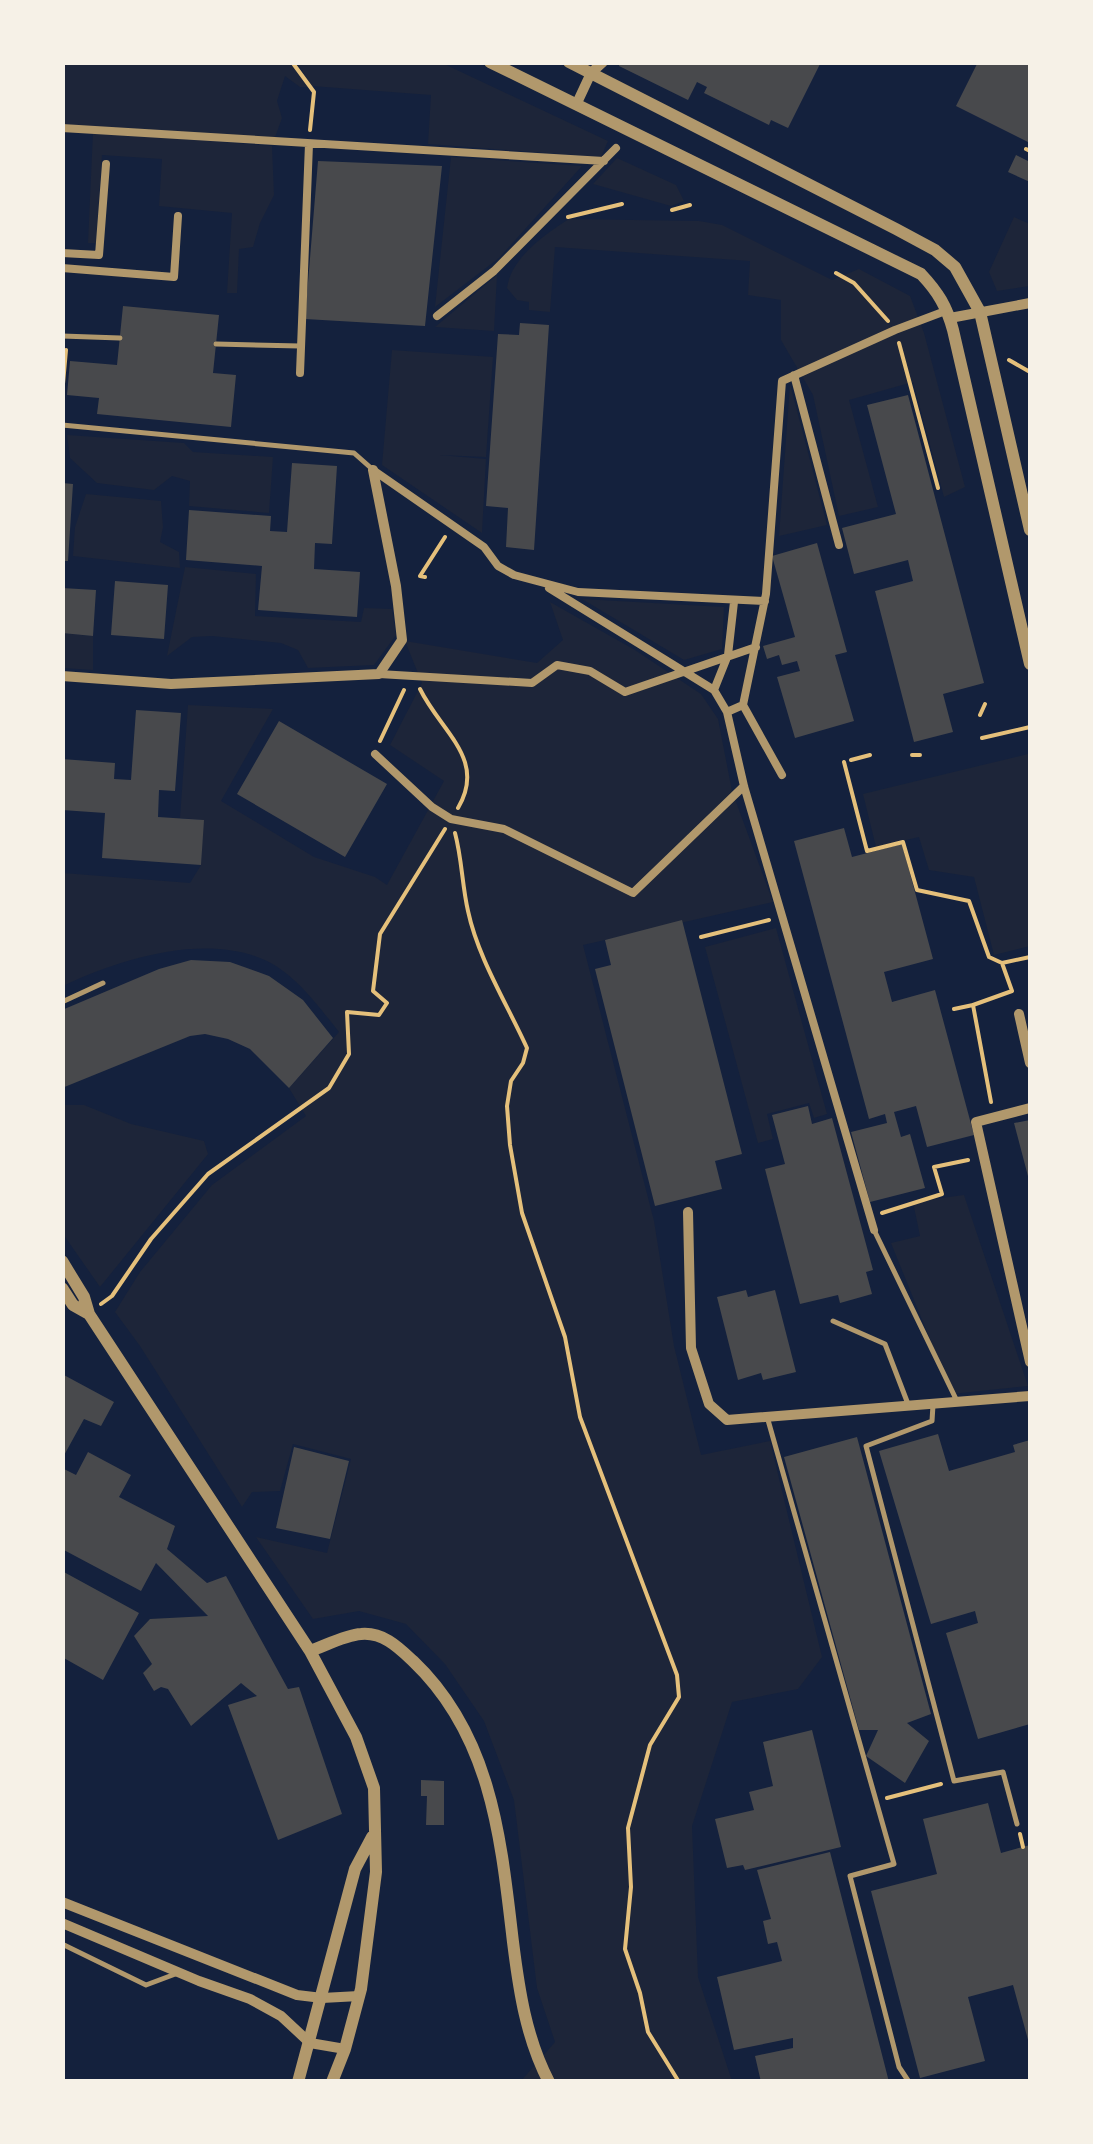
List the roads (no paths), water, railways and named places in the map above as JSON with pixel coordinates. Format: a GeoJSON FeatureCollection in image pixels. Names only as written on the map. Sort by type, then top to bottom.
{"type":"FeatureCollection","features":[{"type":"Feature","properties":{"kind":"street"},"geometry":{"type":"LineString","coordinates":[[490,62],[921,274],[936,290],[949,314],[1030,664]]}},
{"type":"Feature","properties":{"kind":"street"},"geometry":{"type":"LineString","coordinates":[[568,62],[590,68],[935,250],[955,267],[980,312],[1026,493],[1030,530]]}},
{"type":"Feature","properties":{"kind":"street"},"geometry":{"type":"LineString","coordinates":[[576,103],[590,68],[603,62]]}},
{"type":"Feature","properties":{"kind":"street"},"geometry":{"type":"LineString","coordinates":[[62,128],[604,161]]}},
{"type":"Feature","properties":{"kind":"street"},"geometry":{"type":"LineString","coordinates":[[300,374],[309,144]]}},
{"type":"Feature","properties":{"kind":"street"},"geometry":{"type":"LineString","coordinates":[[436,316],[494,270],[616,148]]}},
{"type":"Feature","properties":{"kind":"street"},"geometry":{"type":"LineString","coordinates":[[62,253],[99,255],[106,164]]}},
{"type":"Feature","properties":{"kind":"street"},"geometry":{"type":"LineString","coordinates":[[62,268],[174,277],[178,216]]}},
{"type":"Feature","properties":{"kind":"street"},"geometry":{"type":"LineString","coordinates":[[782,775],[743,705],[764,601],[782,381],[895,330],[949,314],[1030,303]]}},
{"type":"Feature","properties":{"kind":"street"},"geometry":{"type":"LineString","coordinates":[[794,375],[839,545]]}},
{"type":"Feature","properties":{"kind":"street"},"geometry":{"type":"LineString","coordinates":[[374,470],[484,547],[498,566],[545,586],[578,592],[764,601]]}},
{"type":"Feature","properties":{"kind":"street"},"geometry":{"type":"LineString","coordinates":[[374,470],[402,640],[379,674]]}},
{"type":"Feature","properties":{"kind":"street"},"geometry":{"type":"LineString","coordinates":[[545,586],[714,690],[727,712],[744,786],[874,1230]]}},
{"type":"Feature","properties":{"kind":"street"},"geometry":{"type":"LineString","coordinates":[[714,690],[728,654],[734,602]]}},
{"type":"Feature","properties":{"kind":"street"},"geometry":{"type":"LineString","coordinates":[[62,676],[170,684],[379,674],[532,683],[557,665],[590,671],[625,692],[756,646]]}},
{"type":"Feature","properties":{"kind":"street"},"geometry":{"type":"LineString","coordinates":[[727,712],[743,705]]}},
{"type":"Feature","properties":{"kind":"street"},"geometry":{"type":"LineString","coordinates":[[375,754],[432,807],[451,819],[504,830],[633,892],[744,786]]}},
{"type":"Feature","properties":{"kind":"street"},"geometry":{"type":"LineString","coordinates":[[1020,1014],[1030,1063]]}},
{"type":"Feature","properties":{"kind":"street"},"geometry":{"type":"LineString","coordinates":[[1030,1108],[976,1122],[1030,1362]]}},
{"type":"Feature","properties":{"kind":"street"},"geometry":{"type":"LineString","coordinates":[[688,1212],[691,1348],[709,1404],[727,1420],[1030,1396]]}},
{"type":"Feature","properties":{"kind":"street"},"geometry":{"type":"LineString","coordinates":[[62,1262],[84,1297],[89,1314],[310,1651],[356,1737],[374,1788],[373,1902],[360,1996],[332,2082]]}},
{"type":"Feature","properties":{"kind":"street"},"geometry":{"type":"LineString","coordinates":[[62,1288],[73,1305],[89,1314]]}},
{"type":"Feature","properties":{"kind":"street"},"geometry":{"type":"LineString","coordinates":[[310,1651],[361,1634],[386,1638],[432,1679],[454,1708],[488,1784],[502,1843],[519,1994],[530,2036],[549,2082]]}},
{"type":"Feature","properties":{"kind":"street"},"geometry":{"type":"LineString","coordinates":[[298,2082],[355,1869],[373,1835]]}},
{"type":"Feature","properties":{"kind":"street"},"geometry":{"type":"LineString","coordinates":[[62,1902],[297,1995],[360,1996]]}},
{"type":"Feature","properties":{"kind":"street"},"geometry":{"type":"LineString","coordinates":[[62,1922],[250,1999],[281,2016],[310,2043],[345,2049]]}},
{"type":"Feature","properties":{"kind":"lane"},"geometry":{"type":"LineString","coordinates":[[65,336],[120,338]]}},
{"type":"Feature","properties":{"kind":"lane"},"geometry":{"type":"LineString","coordinates":[[216,344],[300,346]]}},
{"type":"Feature","properties":{"kind":"lane"},"geometry":{"type":"LineString","coordinates":[[62,425],[354,453],[374,470]]}},
{"type":"Feature","properties":{"kind":"lane"},"geometry":{"type":"LineString","coordinates":[[62,1002],[103,982]]}},
{"type":"Feature","properties":{"kind":"lane"},"geometry":{"type":"LineString","coordinates":[[874,1230],[956,1400]]}},
{"type":"Feature","properties":{"kind":"lane"},"geometry":{"type":"LineString","coordinates":[[833,1322],[885,1344],[908,1404]]}},
{"type":"Feature","properties":{"kind":"lane"},"geometry":{"type":"LineString","coordinates":[[934,1402],[932,1420],[866,1446],[954,1781],[1003,1772],[1017,1824]]}},
{"type":"Feature","properties":{"kind":"lane"},"geometry":{"type":"LineString","coordinates":[[767,1417],[894,1864],[850,1876],[899,2068],[909,2082]]}},
{"type":"Feature","properties":{"kind":"lane"},"geometry":{"type":"LineString","coordinates":[[62,1944],[146,1984],[180,1972]]}}]}
